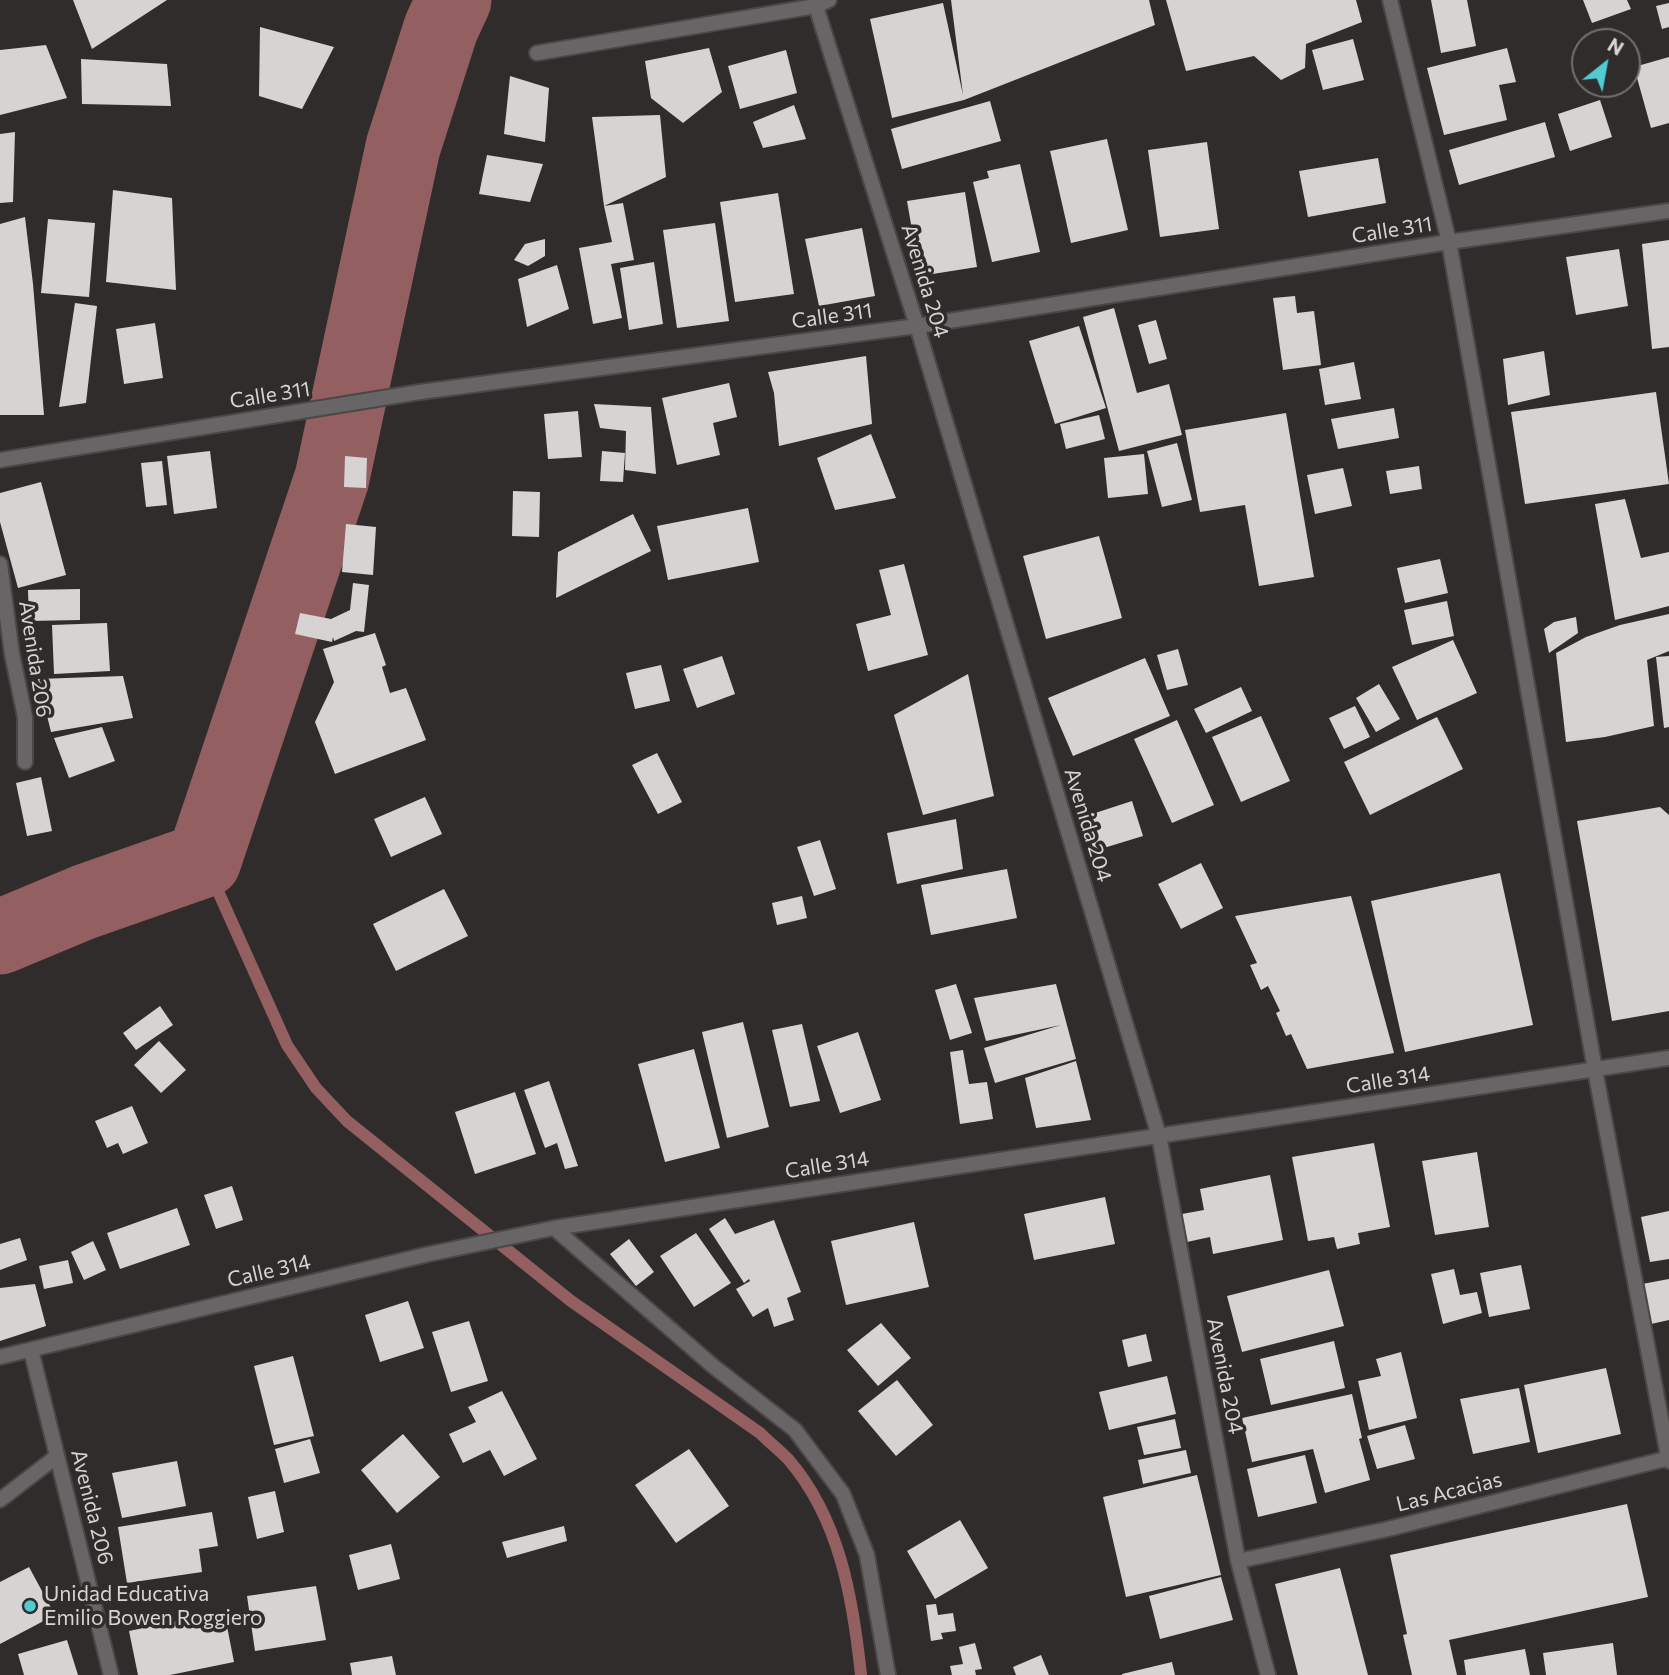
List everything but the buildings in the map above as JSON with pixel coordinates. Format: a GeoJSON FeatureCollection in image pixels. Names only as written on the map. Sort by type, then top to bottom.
{"type":"FeatureCollection","features":[{"type":"Feature","properties":{"kind":"street"},"geometry":{"type":"LineString","coordinates":[[1390,0],[1449,242],[1595,1070],[1669,1460]]}},
{"type":"Feature","properties":{"kind":"street"},"geometry":{"type":"LineString","coordinates":[[537,53],[820,2]]}},
{"type":"Feature","properties":{"kind":"street","name":"Avenida 204"},"geometry":{"type":"LineString","coordinates":[[820,2],[1159,1136],[1238,1561],[1268,1675]]}},
{"type":"Feature","properties":{"kind":"street","name":"Calle 311"},"geometry":{"type":"LineString","coordinates":[[0,460],[420,392],[917,326],[1449,242],[1669,211]]}},
{"type":"Feature","properties":{"kind":"street","name":"Avenida 206"},"geometry":{"type":"LineString","coordinates":[[0,564],[12,654],[25,717],[25,762]]}},
{"type":"Feature","properties":{"kind":"street","name":"Calle 314"},"geometry":{"type":"LineString","coordinates":[[0,1357],[429,1254],[554,1228],[1669,1058]]}},
{"type":"Feature","properties":{"kind":"street"},"geometry":{"type":"LineString","coordinates":[[554,1228],[713,1366],[795,1430],[844,1494],[866,1555],[888,1675]]}},
{"type":"Feature","properties":{"kind":"street","name":"Avenida 206"},"geometry":{"type":"LineString","coordinates":[[31,1349],[111,1675]]}},
{"type":"Feature","properties":{"kind":"street"},"geometry":{"type":"LineString","coordinates":[[0,1500],[57,1456]]}},
{"type":"Feature","properties":{"kind":"street","name":"Las Acacias"},"geometry":{"type":"LineString","coordinates":[[1238,1561],[1388,1529],[1669,1460]]}},
{"type":"Feature","properties":{"kind":"waterway"},"geometry":{"type":"LineString","coordinates":[[0,937],[84,902],[204,860],[332,478],[403,147],[441,28],[454,0]]}},
{"type":"Feature","properties":{"kind":"waterway"},"geometry":{"type":"LineString","coordinates":[[204,860],[287,1045],[316,1088],[347,1121],[571,1301],[760,1433],[788,1459],[806,1482],[832,1534],[854,1618],[861,1675]]}},
{"type":"Feature","properties":{"kind":"place","name":"Unidad Educativa Emilio Bowen Roggiero"},"geometry":{"type":"Point","coordinates":[30,1606]}}]}
